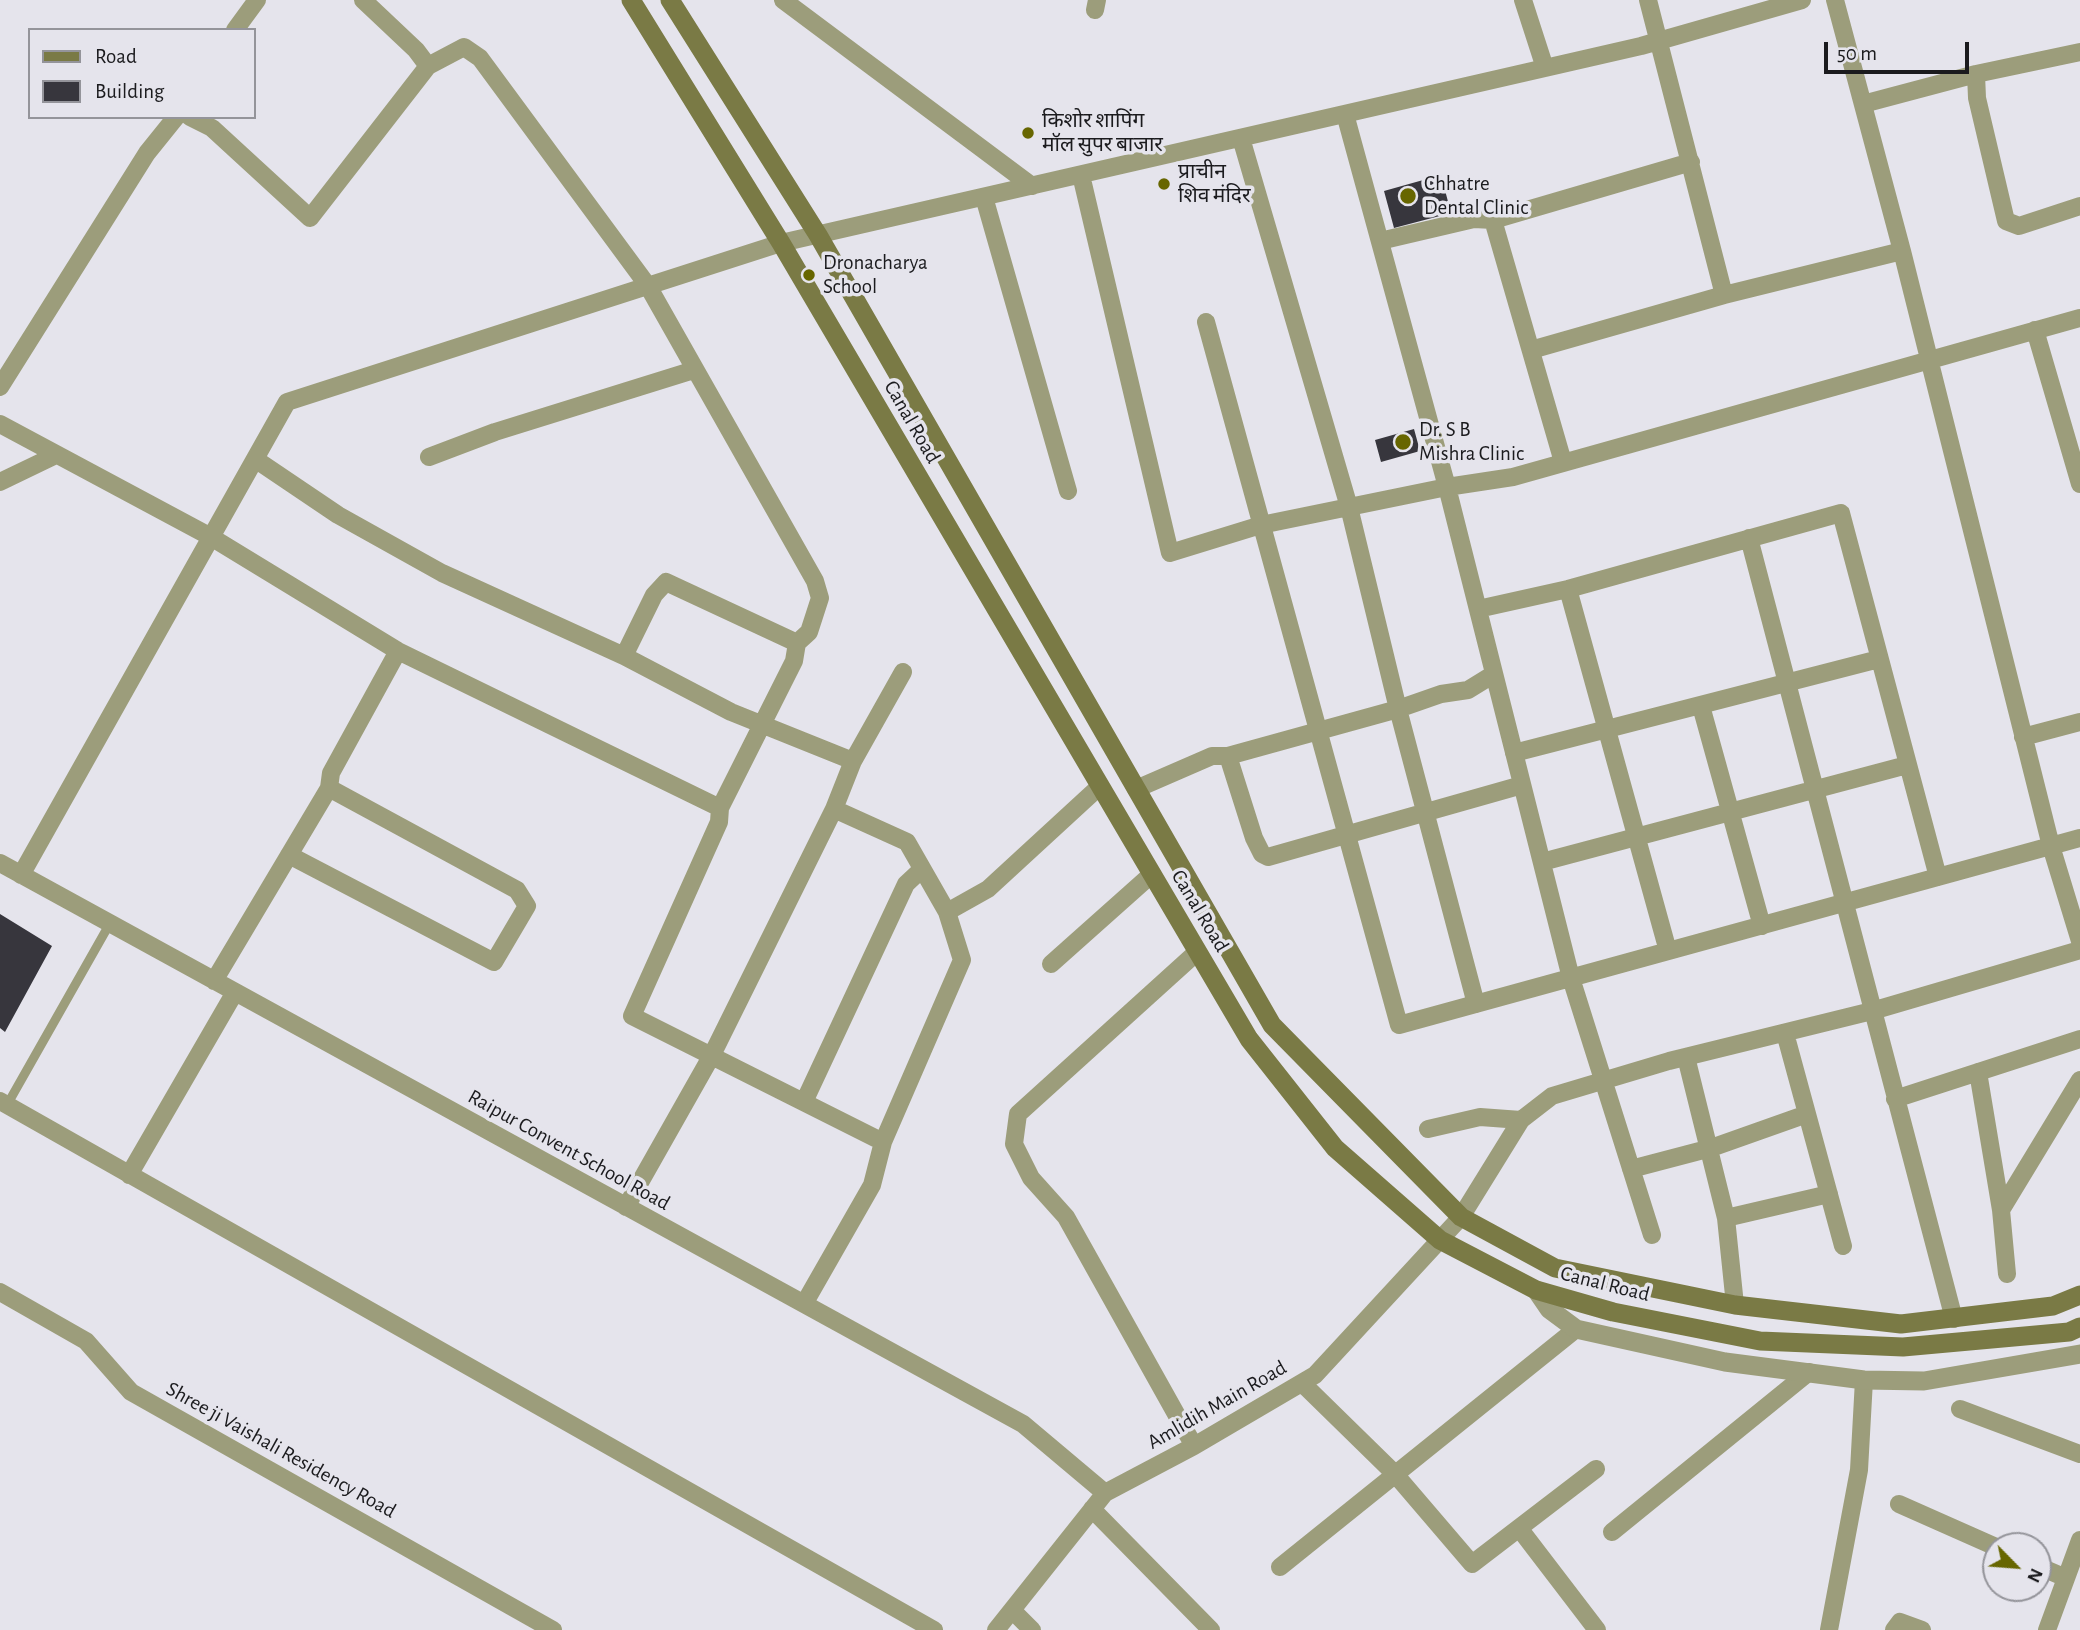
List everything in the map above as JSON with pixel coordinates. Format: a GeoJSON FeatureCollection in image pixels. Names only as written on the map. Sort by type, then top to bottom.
{"type":"FeatureCollection","features":[{"type":"Feature","properties":{"kind":"main road","name":"Canal Road"},"geometry":{"type":"LineString","coordinates":[[631,0],[780,243],[1249,1039],[1335,1148],[1440,1240],[1536,1290],[1613,1312],[1760,1341],[1903,1347],[2069,1332],[2080,1327]]}},
{"type":"Feature","properties":{"kind":"main road","name":"Canal Road"},"geometry":{"type":"LineString","coordinates":[[670,0],[818,235],[1272,1025],[1461,1217],[1555,1268],[1735,1305],[1901,1324],[2053,1306],[2080,1294]]}},
{"type":"Feature","properties":{"kind":"street"},"geometry":{"type":"LineString","coordinates":[[236,28],[257,0]]}},
{"type":"Feature","properties":{"kind":"street"},"geometry":{"type":"LineString","coordinates":[[363,0],[416,50],[428,66]]}},
{"type":"Feature","properties":{"kind":"street"},"geometry":{"type":"LineString","coordinates":[[783,0],[1032,186]]}},
{"type":"Feature","properties":{"kind":"street"},"geometry":{"type":"LineString","coordinates":[[1523,0],[1545,68]]}},
{"type":"Feature","properties":{"kind":"street"},"geometry":{"type":"LineString","coordinates":[[1648,0],[1724,295]]}},
{"type":"Feature","properties":{"kind":"street"},"geometry":{"type":"LineString","coordinates":[[20,875],[287,402],[780,243],[1545,68],[1802,0]]}},
{"type":"Feature","properties":{"kind":"street"},"geometry":{"type":"LineString","coordinates":[[1835,0],[1902,251],[2051,846],[2080,941]]}},
{"type":"Feature","properties":{"kind":"street"},"geometry":{"type":"LineString","coordinates":[[194,119],[212,128],[310,218],[428,66],[464,47],[480,58],[648,286],[815,581],[820,598],[809,632],[797,643],[794,660],[720,808],[719,822],[632,1016],[883,1142]]}},
{"type":"Feature","properties":{"kind":"street"},"geometry":{"type":"LineString","coordinates":[[1863,104],[1976,74],[2080,52]]}},
{"type":"Feature","properties":{"kind":"street"},"geometry":{"type":"LineString","coordinates":[[1976,74],[1977,98],[2006,220],[2020,226],[2080,206]]}},
{"type":"Feature","properties":{"kind":"street"},"geometry":{"type":"LineString","coordinates":[[1345,114],[1447,487],[1571,978],[1651,1235]]}},
{"type":"Feature","properties":{"kind":"street"},"geometry":{"type":"LineString","coordinates":[[0,387],[147,153],[174,119]]}},
{"type":"Feature","properties":{"kind":"street"},"geometry":{"type":"LineString","coordinates":[[1241,138],[1349,507],[1398,709],[1476,1004]]}},
{"type":"Feature","properties":{"kind":"street"},"geometry":{"type":"LineString","coordinates":[[1380,242],[1474,219],[1493,220],[1690,162]]}},
{"type":"Feature","properties":{"kind":"street"},"geometry":{"type":"LineString","coordinates":[[1081,174],[1170,552],[1261,525],[1447,487],[1513,477],[1927,358],[2080,318]]}},
{"type":"Feature","properties":{"kind":"street"},"geometry":{"type":"LineString","coordinates":[[984,197],[1068,491]]}},
{"type":"Feature","properties":{"kind":"street"},"geometry":{"type":"LineString","coordinates":[[1493,220],[1563,462]]}},
{"type":"Feature","properties":{"kind":"street"},"geometry":{"type":"LineString","coordinates":[[1531,350],[1724,295],[1902,251]]}},
{"type":"Feature","properties":{"kind":"street"},"geometry":{"type":"LineString","coordinates":[[1206,323],[1399,1025],[2080,838]]}},
{"type":"Feature","properties":{"kind":"street"},"geometry":{"type":"LineString","coordinates":[[2035,330],[2075,447],[2080,484]]}},
{"type":"Feature","properties":{"kind":"street"},"geometry":{"type":"LineString","coordinates":[[429,457],[495,432],[694,370]]}},
{"type":"Feature","properties":{"kind":"street"},"geometry":{"type":"LineString","coordinates":[[0,424],[211,537],[398,651],[720,808]]}},
{"type":"Feature","properties":{"kind":"street"},"geometry":{"type":"LineString","coordinates":[[0,482],[56,455]]}},
{"type":"Feature","properties":{"kind":"street"},"geometry":{"type":"LineString","coordinates":[[255,459],[338,515],[442,573],[624,656],[731,712],[853,761]]}},
{"type":"Feature","properties":{"kind":"street"},"geometry":{"type":"LineString","coordinates":[[1478,609],[1568,589],[1841,513],[1938,877]]}},
{"type":"Feature","properties":{"kind":"street"},"geometry":{"type":"LineString","coordinates":[[1749,538],[1954,1319]]}},
{"type":"Feature","properties":{"kind":"street"},"geometry":{"type":"LineString","coordinates":[[624,656],[654,595],[666,582],[797,643]]}},
{"type":"Feature","properties":{"kind":"street"},"geometry":{"type":"LineString","coordinates":[[1568,589],[1668,951]]}},
{"type":"Feature","properties":{"kind":"street"},"geometry":{"type":"LineString","coordinates":[[214,981],[329,788],[331,773],[398,651]]}},
{"type":"Feature","properties":{"kind":"street"},"geometry":{"type":"LineString","coordinates":[[1514,753],[1879,659]]}},
{"type":"Feature","properties":{"kind":"street"},"geometry":{"type":"LineString","coordinates":[[626,1207],[712,1055],[834,809],[853,761],[903,672]]}},
{"type":"Feature","properties":{"kind":"street"},"geometry":{"type":"LineString","coordinates":[[1136,789],[1212,756],[1228,756],[1398,709],[1441,694],[1468,690],[1494,674]]}},
{"type":"Feature","properties":{"kind":"street"},"geometry":{"type":"LineString","coordinates":[[1701,706],[1762,926]]}},
{"type":"Feature","properties":{"kind":"street"},"geometry":{"type":"LineString","coordinates":[[2023,737],[2080,722]]}},
{"type":"Feature","properties":{"kind":"street"},"geometry":{"type":"LineString","coordinates":[[1228,756],[1254,838],[1262,854],[1268,857],[1522,785]]}},
{"type":"Feature","properties":{"kind":"street"},"geometry":{"type":"LineString","coordinates":[[1542,862],[1907,765]]}},
{"type":"Feature","properties":{"kind":"street"},"geometry":{"type":"LineString","coordinates":[[947,912],[988,889],[1100,786]]}},
{"type":"Feature","properties":{"kind":"street"},"geometry":{"type":"LineString","coordinates":[[289,856],[494,962],[527,906],[517,890],[329,788]]}},
{"type":"Feature","properties":{"kind":"street"},"geometry":{"type":"LineString","coordinates":[[804,1304],[872,1185],[883,1142],[962,960],[947,912],[921,870],[908,842],[834,809]]}},
{"type":"Feature","properties":{"kind":"street","name":"Raipur Convent School Road"},"geometry":{"type":"LineString","coordinates":[[0,863],[1023,1424],[1105,1493]]}},
{"type":"Feature","properties":{"kind":"street"},"geometry":{"type":"LineString","coordinates":[[804,1102],[906,884],[921,870]]}},
{"type":"Feature","properties":{"kind":"street"},"geometry":{"type":"LineString","coordinates":[[1051,964],[1152,874]]}},
{"type":"Feature","properties":{"kind":"street"},"geometry":{"type":"LineString","coordinates":[[1428,1129],[1480,1117],[1521,1120],[1552,1096],[1686,1057],[1872,1012],[2080,950]]}},
{"type":"Feature","properties":{"kind":"street"},"geometry":{"type":"LineString","coordinates":[[1194,1446],[1066,1217],[1031,1178],[1014,1144],[1018,1114],[1197,951]]}},
{"type":"Feature","properties":{"kind":"street"},"geometry":{"type":"LineString","coordinates":[[129,1175],[235,992]]}},
{"type":"Feature","properties":{"kind":"street"},"geometry":{"type":"LineString","coordinates":[[1785,1033],[1843,1246]]}},
{"type":"Feature","properties":{"kind":"street"},"geometry":{"type":"LineString","coordinates":[[1895,1099],[2080,1040]]}},
{"type":"Feature","properties":{"kind":"street"},"geometry":{"type":"LineString","coordinates":[[1686,1057],[1711,1148],[1726,1218],[1735,1305]]}},
{"type":"Feature","properties":{"kind":"street"},"geometry":{"type":"LineString","coordinates":[[1978,1072],[2001,1210],[2007,1274]]}},
{"type":"Feature","properties":{"kind":"street"},"geometry":{"type":"LineString","coordinates":[[2001,1210],[2080,1080]]}},
{"type":"Feature","properties":{"kind":"street"},"geometry":{"type":"LineString","coordinates":[[3,1103],[934,1630]]}},
{"type":"Feature","properties":{"kind":"street"},"geometry":{"type":"LineString","coordinates":[[1631,1169],[1711,1148],[1807,1114]]}},
{"type":"Feature","properties":{"kind":"street","name":"Amlidih Main Road"},"geometry":{"type":"LineString","coordinates":[[996,1630],[1105,1493],[1194,1446],[1315,1375],[1461,1217],[1521,1120]]}},
{"type":"Feature","properties":{"kind":"street"},"geometry":{"type":"LineString","coordinates":[[1726,1218],[1829,1194]]}},
{"type":"Feature","properties":{"kind":"street"},"geometry":{"type":"LineString","coordinates":[[1536,1290],[1549,1309],[1576,1329],[1681,1354],[1864,1380],[1924,1381],[2080,1354]]}},
{"type":"Feature","properties":{"kind":"street","name":"Shree ji Vaishali Residency Road"},"geometry":{"type":"LineString","coordinates":[[0,1292],[86,1341],[131,1392],[553,1630]]}},
{"type":"Feature","properties":{"kind":"street"},"geometry":{"type":"LineString","coordinates":[[1280,1567],[1576,1329]]}},
{"type":"Feature","properties":{"kind":"street"},"geometry":{"type":"LineString","coordinates":[[1612,1532],[1809,1372]]}},
{"type":"Feature","properties":{"kind":"street"},"geometry":{"type":"LineString","coordinates":[[1829,1630],[1859,1471],[1864,1380]]}},
{"type":"Feature","properties":{"kind":"street"},"geometry":{"type":"LineString","coordinates":[[1303,1383],[1395,1474],[1472,1564],[1596,1469]]}},
{"type":"Feature","properties":{"kind":"street"},"geometry":{"type":"LineString","coordinates":[[1959,1409],[2080,1454]]}},
{"type":"Feature","properties":{"kind":"street"},"geometry":{"type":"LineString","coordinates":[[1899,1504],[1982,1541]]}},
{"type":"Feature","properties":{"kind":"street"},"geometry":{"type":"LineString","coordinates":[[1091,1509],[1211,1630]]}},
{"type":"Feature","properties":{"kind":"street"},"geometry":{"type":"LineString","coordinates":[[1519,1528],[1597,1630]]}},
{"type":"Feature","properties":{"kind":"street"},"geometry":{"type":"LineString","coordinates":[[2047,1630],[2080,1540]]}},
{"type":"Feature","properties":{"kind":"street"},"geometry":{"type":"LineString","coordinates":[[2052,1572],[2066,1578]]}},
{"type":"Feature","properties":{"kind":"street"},"geometry":{"type":"LineString","coordinates":[[1012,1610],[1032,1630]]}},
{"type":"Feature","properties":{"kind":"street"},"geometry":{"type":"LineString","coordinates":[[1894,1630],[1900,1622],[1922,1630]]}},
{"type":"Feature","properties":{"kind":"lane"},"geometry":{"type":"LineString","coordinates":[[3,1103],[109,925]]}},
{"type":"Feature","properties":{"kind":"building"},"geometry":{"type":"Polygon","coordinates":[[[1441,175],[1451,213],[1394,228],[1384,191],[1441,175]]]}},
{"type":"Feature","properties":{"kind":"building"},"geometry":{"type":"Polygon","coordinates":[[[1414,429],[1420,451],[1381,462],[1375,440],[1414,429]]]}},
{"type":"Feature","properties":{"kind":"building"},"geometry":{"type":"Polygon","coordinates":[[[0,914],[52,946],[5,1032],[0,1028],[0,914]]]}},
{"type":"Feature","properties":{"kind":"place","name":"किशोर शापिंग मॉल सुपर बाजार"},"geometry":{"type":"Point","coordinates":[1028,133]}},
{"type":"Feature","properties":{"kind":"place","name":"प्राचीन शिव मंदिर"},"geometry":{"type":"Point","coordinates":[1164,184]}},
{"type":"Feature","properties":{"kind":"place","name":"Chhatre Dental Clinic"},"geometry":{"type":"Point","coordinates":[1408,196]}},
{"type":"Feature","properties":{"kind":"place","name":"Dronacharya School"},"geometry":{"type":"Point","coordinates":[809,275]}},
{"type":"Feature","properties":{"kind":"place","name":"Dr. S B Mishra Clinic"},"geometry":{"type":"Point","coordinates":[1403,442]}}]}
